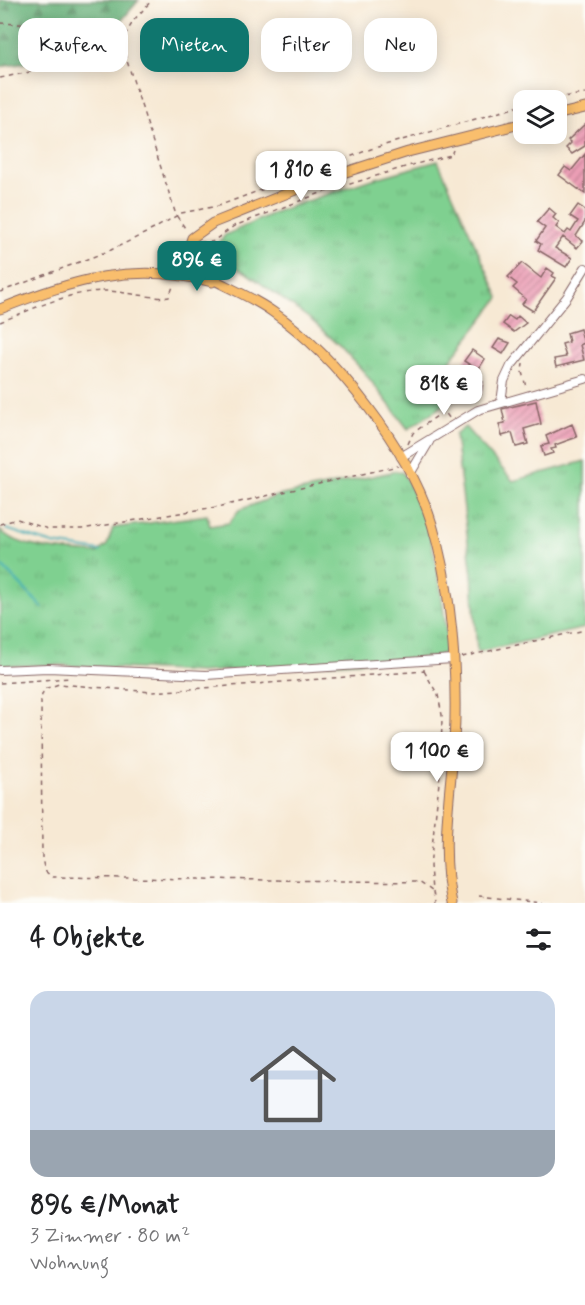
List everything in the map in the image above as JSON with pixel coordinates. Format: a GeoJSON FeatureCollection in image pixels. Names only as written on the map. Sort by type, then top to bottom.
{"type":"FeatureCollection","features":[{"type":"Feature","properties":{"kind":"main road"},"geometry":{"type":"LineString","coordinates":[[567,112],[585,108]]}},
{"type":"Feature","properties":{"kind":"main road"},"geometry":{"type":"LineString","coordinates":[[178,275],[192,238],[200,229],[213,223],[318,181],[408,152],[513,126]]}},
{"type":"Feature","properties":{"kind":"main road"},"geometry":{"type":"LineString","coordinates":[[187,248],[193,263],[220,284],[273,311],[314,347],[358,395],[402,460],[431,522],[441,556],[453,659],[455,745],[445,855],[452,903]]}},
{"type":"Feature","properties":{"kind":"main road"},"geometry":{"type":"LineString","coordinates":[[0,309],[80,281],[120,273],[178,275],[220,284]]}},
{"type":"Feature","properties":{"kind":"street"},"geometry":{"type":"LineString","coordinates":[[501,402],[504,381],[510,366],[581,281],[585,268]]}},
{"type":"Feature","properties":{"kind":"street"},"geometry":{"type":"LineString","coordinates":[[402,460],[478,410],[529,393],[585,379]]}},
{"type":"Feature","properties":{"kind":"street"},"geometry":{"type":"LineString","coordinates":[[410,474],[431,439]]}},
{"type":"Feature","properties":{"kind":"street"},"geometry":{"type":"LineString","coordinates":[[0,670],[48,668],[206,675],[453,659]]}},
{"type":"Feature","properties":{"kind":"path"},"geometry":{"type":"LineString","coordinates":[[128,30],[152,0]]}},
{"type":"Feature","properties":{"kind":"path"},"geometry":{"type":"LineString","coordinates":[[0,23],[18,24]]}},
{"type":"Feature","properties":{"kind":"path"},"geometry":{"type":"LineString","coordinates":[[128,64],[176,215],[192,238]]}},
{"type":"Feature","properties":{"kind":"path"},"geometry":{"type":"LineString","coordinates":[[0,78],[30,72]]}},
{"type":"Feature","properties":{"kind":"path"},"geometry":{"type":"LineString","coordinates":[[567,96],[585,94]]}},
{"type":"Feature","properties":{"kind":"path"},"geometry":{"type":"LineString","coordinates":[[0,292],[128,242],[154,230],[176,215],[218,206],[370,149],[513,108]]}},
{"type":"Feature","properties":{"kind":"path"},"geometry":{"type":"LineString","coordinates":[[205,243],[212,242],[234,226],[318,194],[408,165],[445,158],[451,155],[453,140]]}},
{"type":"Feature","properties":{"kind":"path"},"geometry":{"type":"LineString","coordinates":[[0,322],[81,292],[137,293],[169,297],[178,275]]}},
{"type":"Feature","properties":{"kind":"path"},"geometry":{"type":"LineString","coordinates":[[524,361],[522,372],[529,393]]}},
{"type":"Feature","properties":{"kind":"path"},"geometry":{"type":"LineString","coordinates":[[408,444],[413,433],[444,411],[454,425]]}},
{"type":"Feature","properties":{"kind":"path"},"geometry":{"type":"LineString","coordinates":[[0,524],[17,519],[48,529],[82,529],[222,506],[364,476],[402,460]]}},
{"type":"Feature","properties":{"kind":"path"},"geometry":{"type":"LineString","coordinates":[[453,659],[585,630]]}},
{"type":"Feature","properties":{"kind":"path"},"geometry":{"type":"LineString","coordinates":[[423,662],[424,671],[438,694],[442,715],[441,764],[430,866],[435,903]]}},
{"type":"Feature","properties":{"kind":"path"},"geometry":{"type":"LineString","coordinates":[[424,671],[152,692],[70,684],[49,686],[44,689],[42,698],[42,859],[45,871],[52,877],[419,882],[432,891]]}},
{"type":"Feature","properties":{"kind":"path"},"geometry":{"type":"LineString","coordinates":[[0,683],[70,678]]}},
{"type":"Feature","properties":{"kind":"path"},"geometry":{"type":"LineString","coordinates":[[479,896],[542,903]]}},
{"type":"Feature","properties":{"kind":"green space"},"geometry":{"type":"Polygon","coordinates":[[[0,0],[139,0],[124,18],[18,18],[18,64],[0,67],[0,0]]]}},
{"type":"Feature","properties":{"kind":"green space"},"geometry":{"type":"Polygon","coordinates":[[[438,161],[499,298],[430,387],[445,404],[408,429],[364,372],[340,346],[310,319],[245,272],[222,261],[215,248],[225,235],[278,211],[366,181],[438,161]]]}},
{"type":"Feature","properties":{"kind":"green space"},"geometry":{"type":"Polygon","coordinates":[[[465,427],[513,481],[585,461],[585,628],[477,652],[472,575],[455,435],[465,427]]]}},
{"type":"Feature","properties":{"kind":"green space"},"geometry":{"type":"Polygon","coordinates":[[[397,471],[403,473],[414,493],[423,514],[435,557],[448,647],[442,654],[434,657],[201,672],[56,665],[0,666],[0,530],[9,537],[32,546],[97,553],[107,545],[113,528],[207,515],[210,526],[229,523],[239,510],[277,496],[397,471]]]}},
{"type":"Feature","properties":{"kind":"building"},"geometry":{"type":"Polygon","coordinates":[[[585,124],[585,146],[572,154],[566,148],[571,143],[568,140],[585,124]]]}},
{"type":"Feature","properties":{"kind":"building"},"geometry":{"type":"Polygon","coordinates":[[[585,154],[585,194],[559,175],[565,167],[571,171],[585,154]]]}},
{"type":"Feature","properties":{"kind":"building"},"geometry":{"type":"Polygon","coordinates":[[[578,205],[585,210],[585,222],[576,236],[583,241],[577,248],[563,237],[555,248],[572,258],[566,267],[538,250],[541,244],[536,241],[545,228],[537,222],[549,208],[556,214],[553,218],[559,223],[556,227],[565,234],[568,230],[571,232],[578,221],[570,216],[578,205]]]}},
{"type":"Feature","properties":{"kind":"building"},"geometry":{"type":"Polygon","coordinates":[[[522,263],[541,278],[547,268],[554,273],[552,276],[556,278],[533,311],[522,304],[526,299],[513,288],[517,284],[508,277],[522,263]]]}},
{"type":"Feature","properties":{"kind":"building"},"geometry":{"type":"Polygon","coordinates":[[[509,316],[515,320],[518,316],[526,323],[514,332],[503,324],[509,316]]]}},
{"type":"Feature","properties":{"kind":"building"},"geometry":{"type":"Polygon","coordinates":[[[580,329],[584,343],[580,345],[584,360],[556,367],[554,359],[566,357],[562,344],[569,342],[567,333],[580,329]]]}},
{"type":"Feature","properties":{"kind":"building"},"geometry":{"type":"Polygon","coordinates":[[[499,339],[510,343],[503,354],[493,348],[499,339]]]}},
{"type":"Feature","properties":{"kind":"building"},"geometry":{"type":"Polygon","coordinates":[[[472,350],[485,359],[478,370],[464,361],[472,350]]]}},
{"type":"Feature","properties":{"kind":"building"},"geometry":{"type":"Polygon","coordinates":[[[451,372],[458,373],[458,379],[483,382],[481,394],[463,392],[463,397],[447,394],[451,372]]]}},
{"type":"Feature","properties":{"kind":"building"},"geometry":{"type":"Polygon","coordinates":[[[536,401],[541,424],[524,429],[528,444],[516,447],[512,433],[502,436],[499,424],[505,423],[502,409],[536,401]]]}},
{"type":"Feature","properties":{"kind":"building"},"geometry":{"type":"Polygon","coordinates":[[[572,424],[577,437],[555,445],[556,448],[551,449],[553,453],[544,456],[541,446],[549,444],[546,436],[572,424]]]}},
{"type":"Feature","properties":{"kind":"waterway"},"geometry":{"type":"LineString","coordinates":[[6,529],[53,544],[100,551]]}},
{"type":"Feature","properties":{"kind":"waterway"},"geometry":{"type":"LineString","coordinates":[[0,564],[43,608]]}}]}
